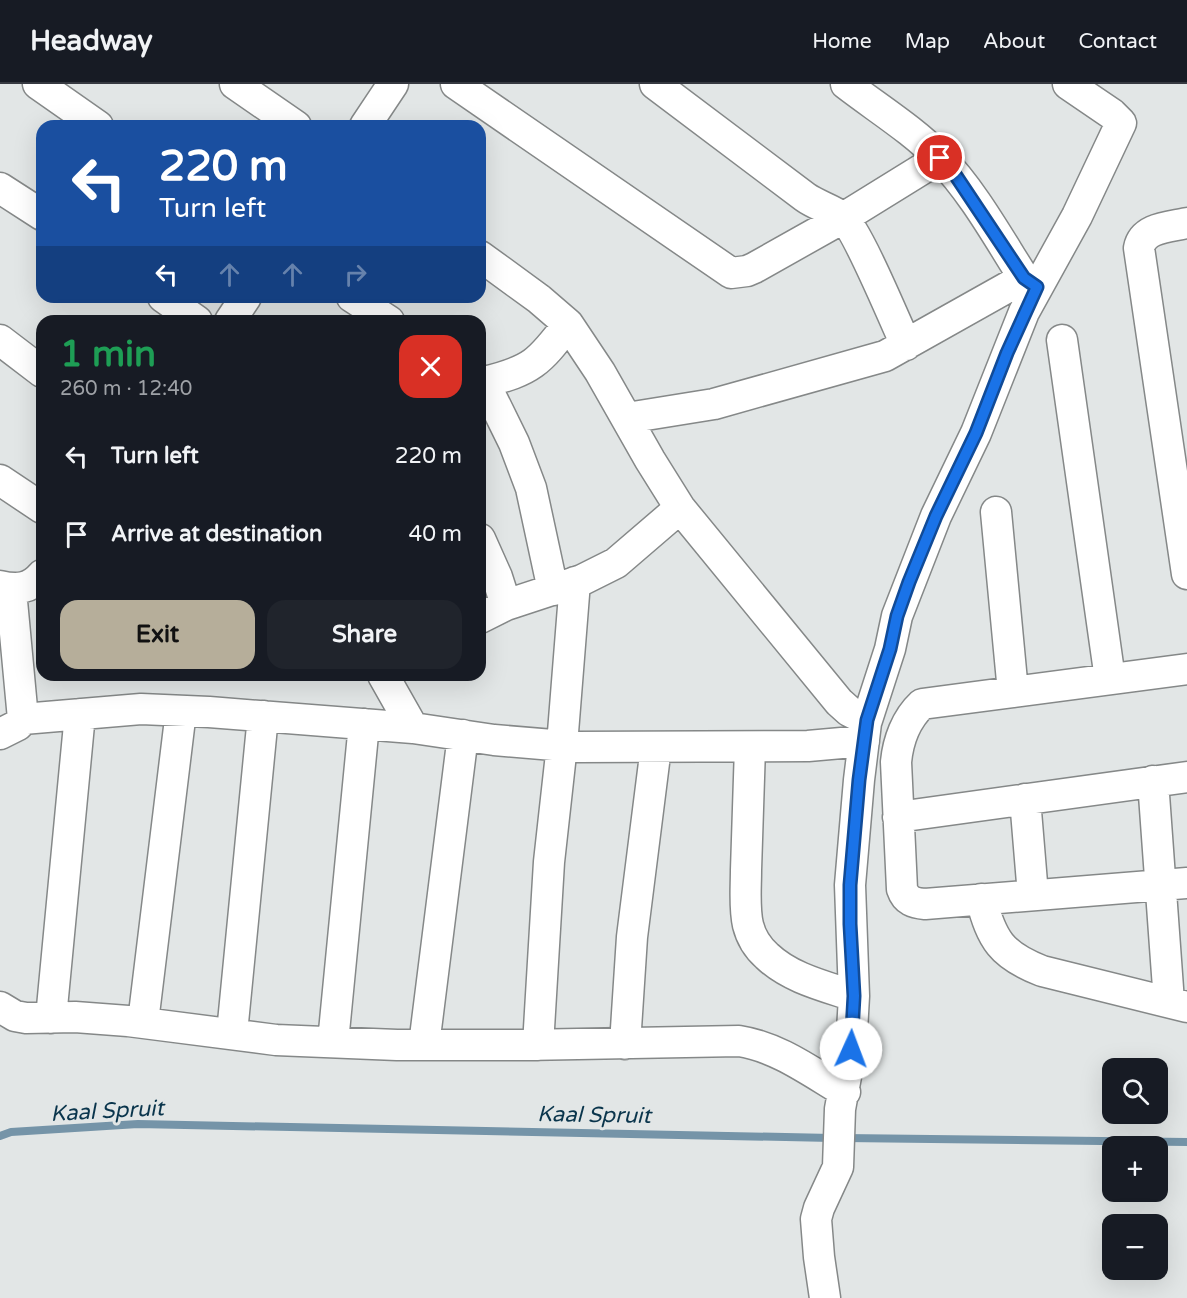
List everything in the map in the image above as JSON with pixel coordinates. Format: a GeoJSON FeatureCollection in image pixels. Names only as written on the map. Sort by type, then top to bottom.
{"type":"FeatureCollection","features":[{"type":"Feature","properties":{"kind":"street"},"geometry":{"type":"LineString","coordinates":[[38,84],[89,120]]}},
{"type":"Feature","properties":{"kind":"street"},"geometry":{"type":"LineString","coordinates":[[235,84],[287,120]]}},
{"type":"Feature","properties":{"kind":"street"},"geometry":{"type":"LineString","coordinates":[[369,120],[393,84]]}},
{"type":"Feature","properties":{"kind":"street"},"geometry":{"type":"LineString","coordinates":[[456,84],[731,273],[754,268],[843,218],[940,158]]}},
{"type":"Feature","properties":{"kind":"street"},"geometry":{"type":"LineString","coordinates":[[655,84],[805,197],[843,218],[861,248],[906,345]]}},
{"type":"Feature","properties":{"kind":"street"},"geometry":{"type":"LineString","coordinates":[[846,84],[926,144],[940,158],[956,176],[1030,282]]}},
{"type":"Feature","properties":{"kind":"street"},"geometry":{"type":"LineString","coordinates":[[825,1298],[816,1219],[838,1167],[843,1101],[851,1049],[854,996],[850,885],[853,835],[865,730],[890,649],[897,616],[909,582],[936,516],[976,433],[1007,353],[1030,282],[1068,232],[1121,123],[1119,119],[1068,84]]}},
{"type":"Feature","properties":{"kind":"street"},"geometry":{"type":"LineString","coordinates":[[0,188],[36,211]]}},
{"type":"Feature","properties":{"kind":"street"},"geometry":{"type":"LineString","coordinates":[[1187,223],[1150,232],[1143,237],[1139,248],[1187,574]]}},
{"type":"Feature","properties":{"kind":"street"},"geometry":{"type":"LineString","coordinates":[[486,260],[539,299],[568,324],[600,372],[680,508],[838,702],[865,730]]}},
{"type":"Feature","properties":{"kind":"street"},"geometry":{"type":"LineString","coordinates":[[627,418],[714,404],[885,356],[1030,282]]}},
{"type":"Feature","properties":{"kind":"street"},"geometry":{"type":"LineString","coordinates":[[172,303],[188,315]]}},
{"type":"Feature","properties":{"kind":"street"},"geometry":{"type":"LineString","coordinates":[[361,303],[380,315]]}},
{"type":"Feature","properties":{"kind":"street"},"geometry":{"type":"LineString","coordinates":[[486,382],[523,371],[534,364],[546,354],[568,324]]}},
{"type":"Feature","properties":{"kind":"street"},"geometry":{"type":"LineString","coordinates":[[0,340],[36,367]]}},
{"type":"Feature","properties":{"kind":"street"},"geometry":{"type":"LineString","coordinates":[[1062,340],[1110,679]]}},
{"type":"Feature","properties":{"kind":"street"},"geometry":{"type":"LineString","coordinates":[[486,392],[514,442],[564,586],[562,745],[549,862],[538,1045]]}},
{"type":"Feature","properties":{"kind":"street"},"geometry":{"type":"LineString","coordinates":[[0,480],[36,504]]}},
{"type":"Feature","properties":{"kind":"street"},"geometry":{"type":"LineString","coordinates":[[486,552],[497,577],[493,612],[564,586],[616,563],[633,551],[646,536],[680,508]]}},
{"type":"Feature","properties":{"kind":"street"},"geometry":{"type":"LineString","coordinates":[[996,512],[1012,692]]}},
{"type":"Feature","properties":{"kind":"street"},"geometry":{"type":"LineString","coordinates":[[18,590],[12,727],[80,714],[141,709],[413,728],[494,740],[562,745],[808,746],[865,730]]}},
{"type":"Feature","properties":{"kind":"street"},"geometry":{"type":"LineString","coordinates":[[1174,884],[916,903],[908,899],[902,889],[897,750],[904,730],[916,709],[922,704],[1187,669]]}},
{"type":"Feature","properties":{"kind":"street"},"geometry":{"type":"LineString","coordinates":[[387,681],[413,728]]}},
{"type":"Feature","properties":{"kind":"street"},"geometry":{"type":"LineString","coordinates":[[143,1022],[181,711]]}},
{"type":"Feature","properties":{"kind":"street"},"geometry":{"type":"LineString","coordinates":[[51,1018],[80,714]]}},
{"type":"Feature","properties":{"kind":"street"},"geometry":{"type":"LineString","coordinates":[[232,1033],[263,716]]}},
{"type":"Feature","properties":{"kind":"street"},"geometry":{"type":"LineString","coordinates":[[333,1042],[364,724]]}},
{"type":"Feature","properties":{"kind":"street"},"geometry":{"type":"LineString","coordinates":[[424,1045],[463,735]]}},
{"type":"Feature","properties":{"kind":"street"},"geometry":{"type":"LineString","coordinates":[[625,1044],[632,937],[656,747]]}},
{"type":"Feature","properties":{"kind":"street"},"geometry":{"type":"LineString","coordinates":[[750,747],[746,875],[748,927],[755,943],[766,956],[780,966],[804,979],[854,996]]}},
{"type":"Feature","properties":{"kind":"street"},"geometry":{"type":"LineString","coordinates":[[898,817],[1187,777]]}},
{"type":"Feature","properties":{"kind":"street"},"geometry":{"type":"LineString","coordinates":[[981,899],[993,935],[1009,953],[1027,965],[1042,971],[1178,1004],[1174,884],[1153,781]]}},
{"type":"Feature","properties":{"kind":"street"},"geometry":{"type":"LineString","coordinates":[[1025,799],[1033,895]]}},
{"type":"Feature","properties":{"kind":"street"},"geometry":{"type":"LineString","coordinates":[[0,1007],[15,1016],[26,1018],[75,1017],[143,1022],[276,1040],[424,1045],[740,1041],[756,1043],[779,1053],[843,1101]]}},
{"type":"Feature","properties":{"kind":"waterway","name":"Kaal Spruit"},"geometry":{"type":"LineString","coordinates":[[0,1136],[11,1132],[138,1124],[832,1138]]}},
{"type":"Feature","properties":{"kind":"waterway","name":"Kaal Spruit"},"geometry":{"type":"LineString","coordinates":[[844,1138],[1187,1142]]}},
{"type":"Feature","properties":{"kind":"route"},"geometry":{"type":"LineString","coordinates":[[851,1049],[854,996],[850,885],[852,846],[867,720],[909,582],[936,516],[976,433],[1024,312],[1037,287],[1024,278],[956,176],[940,158]]}}]}
